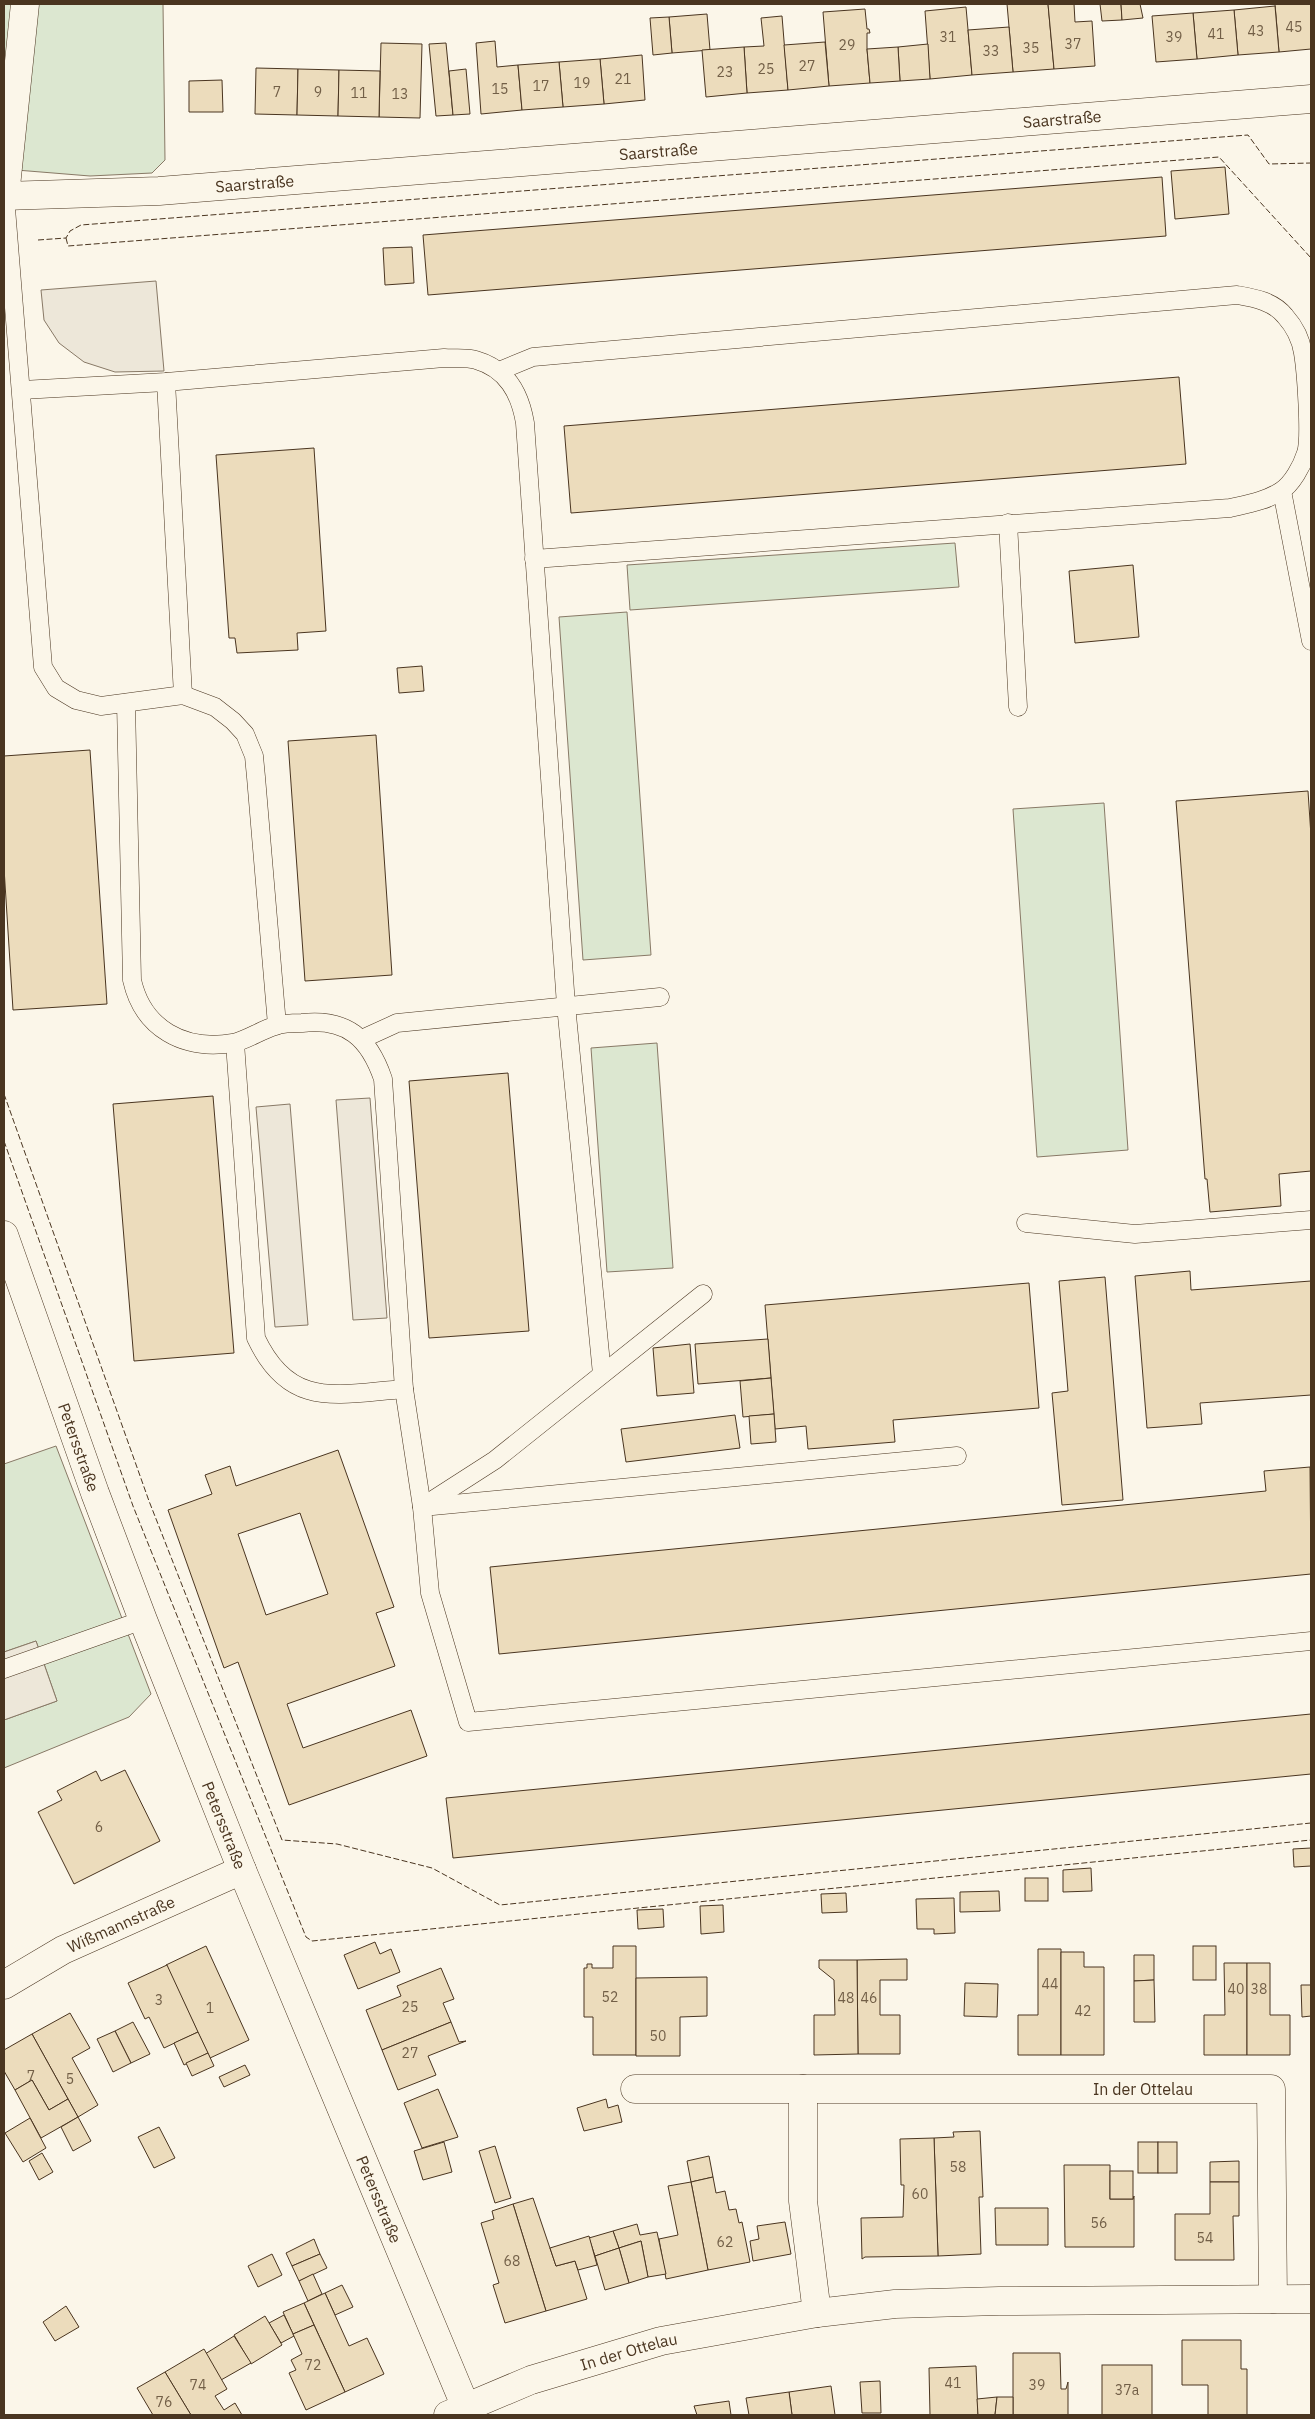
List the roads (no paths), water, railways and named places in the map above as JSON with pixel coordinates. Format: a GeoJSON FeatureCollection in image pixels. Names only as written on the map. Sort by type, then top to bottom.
{"type":"FeatureCollection","features":[{"type":"Feature","properties":{"kind":"street"},"geometry":{"type":"LineString","coordinates":[[4,192],[25,4]]}},
{"type":"Feature","properties":{"kind":"street","name":"Saarstraße"},"geometry":{"type":"LineString","coordinates":[[4,192],[159,191],[1311,99]]}},
{"type":"Feature","properties":{"kind":"street","name":"Petersstraße"},"geometry":{"type":"LineString","coordinates":[[4,1235],[95,1492],[144,1620],[242,1870],[461,2412]]}},
{"type":"Feature","properties":{"kind":"street","name":"Wißmannstraße"},"geometry":{"type":"LineString","coordinates":[[4,1985],[63,1950],[242,1870]]}},
{"type":"Feature","properties":{"kind":"street","name":"In der Ottelau"},"geometry":{"type":"LineString","coordinates":[[635,2089],[1271,2089],[1273,2299]]}},
{"type":"Feature","properties":{"kind":"street"},"geometry":{"type":"LineString","coordinates":[[803,2089],[803,2201],[817,2313]]}},
{"type":"Feature","properties":{"kind":"street","name":"In der Ottelau"},"geometry":{"type":"LineString","coordinates":[[461,2412],[531,2380],[661,2340],[817,2313],[895,2304],[999,2301],[1311,2300]]}},
{"type":"Feature","properties":{"kind":"lane"},"geometry":{"type":"LineString","coordinates":[[4,192],[22,390],[43,667],[56,688],[76,700],[101,706],[183,695],[215,707],[233,720],[245,734],[254,756],[277,1025]]}},
{"type":"Feature","properties":{"kind":"lane"},"geometry":{"type":"LineString","coordinates":[[499,371],[533,357],[1237,295],[1266,301],[1284,314],[1295,330],[1303,352],[1308,424],[1307,452],[1295,476],[1282,491],[1259,502],[1230,508],[534,559]]}},
{"type":"Feature","properties":{"kind":"lane"},"geometry":{"type":"LineString","coordinates":[[22,390],[166,382],[444,358],[475,360],[499,371],[512,385],[522,403],[566,1005],[602,1374]]}},
{"type":"Feature","properties":{"kind":"lane"},"geometry":{"type":"LineString","coordinates":[[166,382],[183,695]]}},
{"type":"Feature","properties":{"kind":"lane"},"geometry":{"type":"LineString","coordinates":[[1282,491],[1311,641]]}},
{"type":"Feature","properties":{"kind":"lane"},"geometry":{"type":"LineString","coordinates":[[1008,523],[1018,707]]}},
{"type":"Feature","properties":{"kind":"lane"},"geometry":{"type":"LineString","coordinates":[[126,703],[132,980],[135,994],[143,1010],[152,1022],[181,1040],[205,1045],[235,1043],[277,1025],[311,1022],[336,1024],[362,1039],[378,1064],[383,1079],[404,1389],[422,1507],[430,1593],[468,1722],[1311,1641]]}},
{"type":"Feature","properties":{"kind":"lane"},"geometry":{"type":"LineString","coordinates":[[362,1039],[397,1023],[660,997]]}},
{"type":"Feature","properties":{"kind":"lane"},"geometry":{"type":"LineString","coordinates":[[235,1043],[256,1338],[265,1358],[286,1380],[309,1392],[336,1394],[404,1389]]}},
{"type":"Feature","properties":{"kind":"lane"},"geometry":{"type":"LineString","coordinates":[[1026,1223],[1135,1234],[1311,1220]]}},
{"type":"Feature","properties":{"kind":"lane"},"geometry":{"type":"LineString","coordinates":[[422,1507],[495,1460],[704,1294]]}},
{"type":"Feature","properties":{"kind":"lane"},"geometry":{"type":"LineString","coordinates":[[422,1507],[957,1456]]}},
{"type":"Feature","properties":{"kind":"lane"},"geometry":{"type":"LineString","coordinates":[[4,1669],[144,1620]]}}]}
